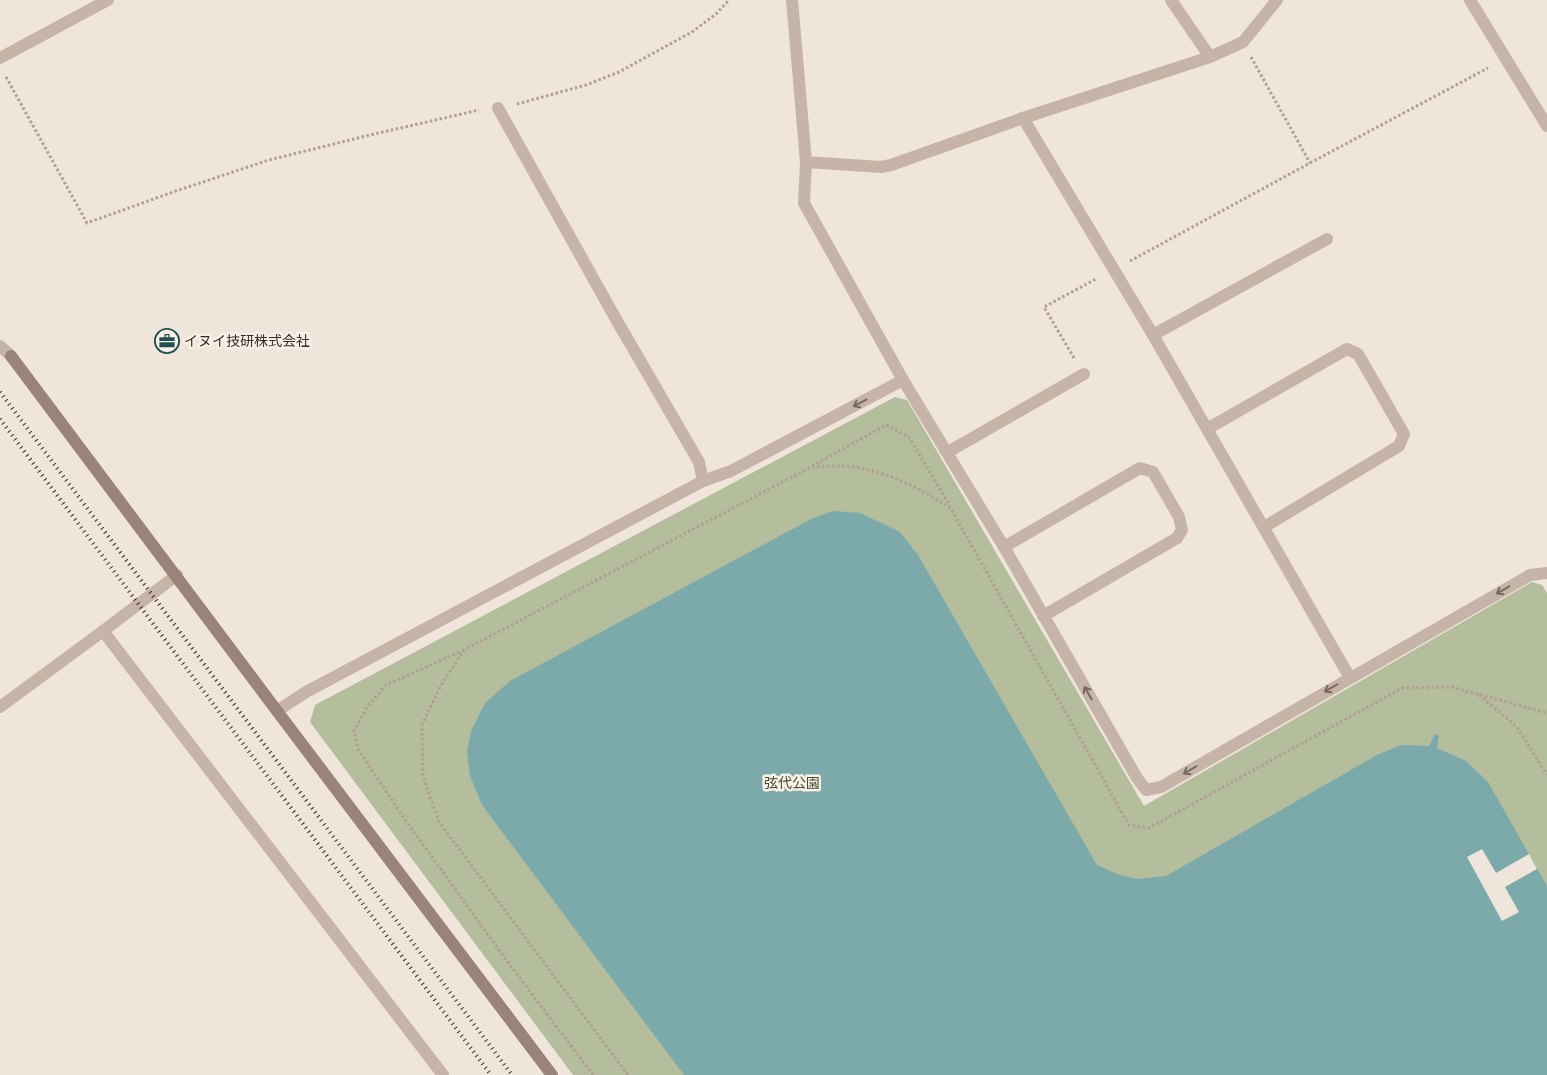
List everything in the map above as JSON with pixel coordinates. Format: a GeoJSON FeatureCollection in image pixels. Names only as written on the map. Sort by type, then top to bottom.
{"type":"FeatureCollection","features":[{"type":"Feature","properties":{"kind":"street"},"geometry":{"type":"LineString","coordinates":[[0,58],[108,0]]}},
{"type":"Feature","properties":{"kind":"street"},"geometry":{"type":"LineString","coordinates":[[792,0],[806,162],[804,203],[903,380],[948,452],[1137,778],[1146,790],[1161,787],[1530,575],[1547,572]]}},
{"type":"Feature","properties":{"kind":"street"},"geometry":{"type":"LineString","coordinates":[[1171,0],[1210,57]]}},
{"type":"Feature","properties":{"kind":"street"},"geometry":{"type":"LineString","coordinates":[[806,162],[881,168],[1023,118],[1210,57],[1243,42],[1277,0]]}},
{"type":"Feature","properties":{"kind":"street"},"geometry":{"type":"LineString","coordinates":[[1470,0],[1547,126]]}},
{"type":"Feature","properties":{"kind":"street"},"geometry":{"type":"LineString","coordinates":[[498,108],[617,321],[699,462],[703,481]]}},
{"type":"Feature","properties":{"kind":"street"},"geometry":{"type":"LineString","coordinates":[[1023,118],[1153,335],[1350,678]]}},
{"type":"Feature","properties":{"kind":"street"},"geometry":{"type":"LineString","coordinates":[[1153,335],[1327,239]]}},
{"type":"Feature","properties":{"kind":"street"},"geometry":{"type":"LineString","coordinates":[[0,346],[12,356],[277,712],[552,1075]]}},
{"type":"Feature","properties":{"kind":"street"},"geometry":{"type":"LineString","coordinates":[[1207,429],[1347,349],[1358,354],[1404,434],[1399,446],[1264,527]]}},
{"type":"Feature","properties":{"kind":"street"},"geometry":{"type":"LineString","coordinates":[[948,452],[1084,374]]}},
{"type":"Feature","properties":{"kind":"street"},"geometry":{"type":"LineString","coordinates":[[277,712],[314,687],[703,481],[730,471],[903,380]]}},
{"type":"Feature","properties":{"kind":"street"},"geometry":{"type":"LineString","coordinates":[[1004,547],[1140,468],[1153,472],[1158,479],[1179,517],[1182,530],[1177,538],[1043,616]]}},
{"type":"Feature","properties":{"kind":"street"},"geometry":{"type":"LineString","coordinates":[[0,707],[104,631],[176,575]]}},
{"type":"Feature","properties":{"kind":"street"},"geometry":{"type":"LineString","coordinates":[[104,631],[443,1075]]}},
{"type":"Feature","properties":{"kind":"path"},"geometry":{"type":"LineString","coordinates":[[5,74],[87,223],[269,160],[465,113],[498,108],[586,85],[619,72],[692,32],[716,14],[729,0]]}},
{"type":"Feature","properties":{"kind":"path"},"geometry":{"type":"LineString","coordinates":[[1243,42],[1310,162]]}},
{"type":"Feature","properties":{"kind":"path"},"geometry":{"type":"LineString","coordinates":[[1084,374],[1044,307],[1310,162],[1506,59]]}},
{"type":"Feature","properties":{"kind":"path"},"geometry":{"type":"LineString","coordinates":[[593,1075],[404,818],[358,749],[354,731],[367,707],[386,685],[464,650],[811,467],[886,425],[909,437],[952,509],[1129,825],[1149,828],[1402,688],[1452,687],[1547,713]]}},
{"type":"Feature","properties":{"kind":"path"},"geometry":{"type":"LineString","coordinates":[[811,467],[852,467],[887,475],[928,493],[952,509]]}},
{"type":"Feature","properties":{"kind":"path"},"geometry":{"type":"LineString","coordinates":[[464,650],[441,685],[422,725],[423,776],[439,822],[628,1075]]}},
{"type":"Feature","properties":{"kind":"path"},"geometry":{"type":"LineString","coordinates":[[1477,694],[1517,726],[1547,775]]}},
{"type":"Feature","properties":{"kind":"green space","name":"弦代公園"},"geometry":{"type":"Polygon","coordinates":[[[895,397],[907,400],[1144,806],[1532,582],[1542,585],[1547,593],[1547,1075],[573,1075],[310,722],[315,705],[895,397]]]}},
{"type":"Feature","properties":{"kind":"water","name":"弦代公園"},"geometry":{"type":"Polygon","coordinates":[[[833,511],[860,513],[900,532],[918,555],[1097,865],[1117,874],[1137,879],[1166,876],[1377,755],[1401,745],[1429,746],[1435,734],[1439,736],[1437,748],[1466,761],[1488,782],[1547,886],[1547,1075],[684,1075],[482,805],[470,776],[467,752],[471,731],[485,703],[510,681],[813,518],[833,511]]]}},
{"type":"Feature","properties":{"kind":"pier"},"geometry":{"type":"Polygon","coordinates":[[[1482,849],[1496,873],[1529,854],[1537,869],[1505,887],[1519,912],[1502,921],[1467,857],[1482,849]]]}},
{"type":"Feature","properties":{"kind":"railway"},"geometry":{"type":"LineString","coordinates":[[0,392],[512,1075]]}},
{"type":"Feature","properties":{"kind":"railway"},"geometry":{"type":"LineString","coordinates":[[0,419],[491,1075]]}},
{"type":"Feature","properties":{"kind":"place","name":"イヌイ技研株式会社"},"geometry":{"type":"Point","coordinates":[167,341]}}]}
